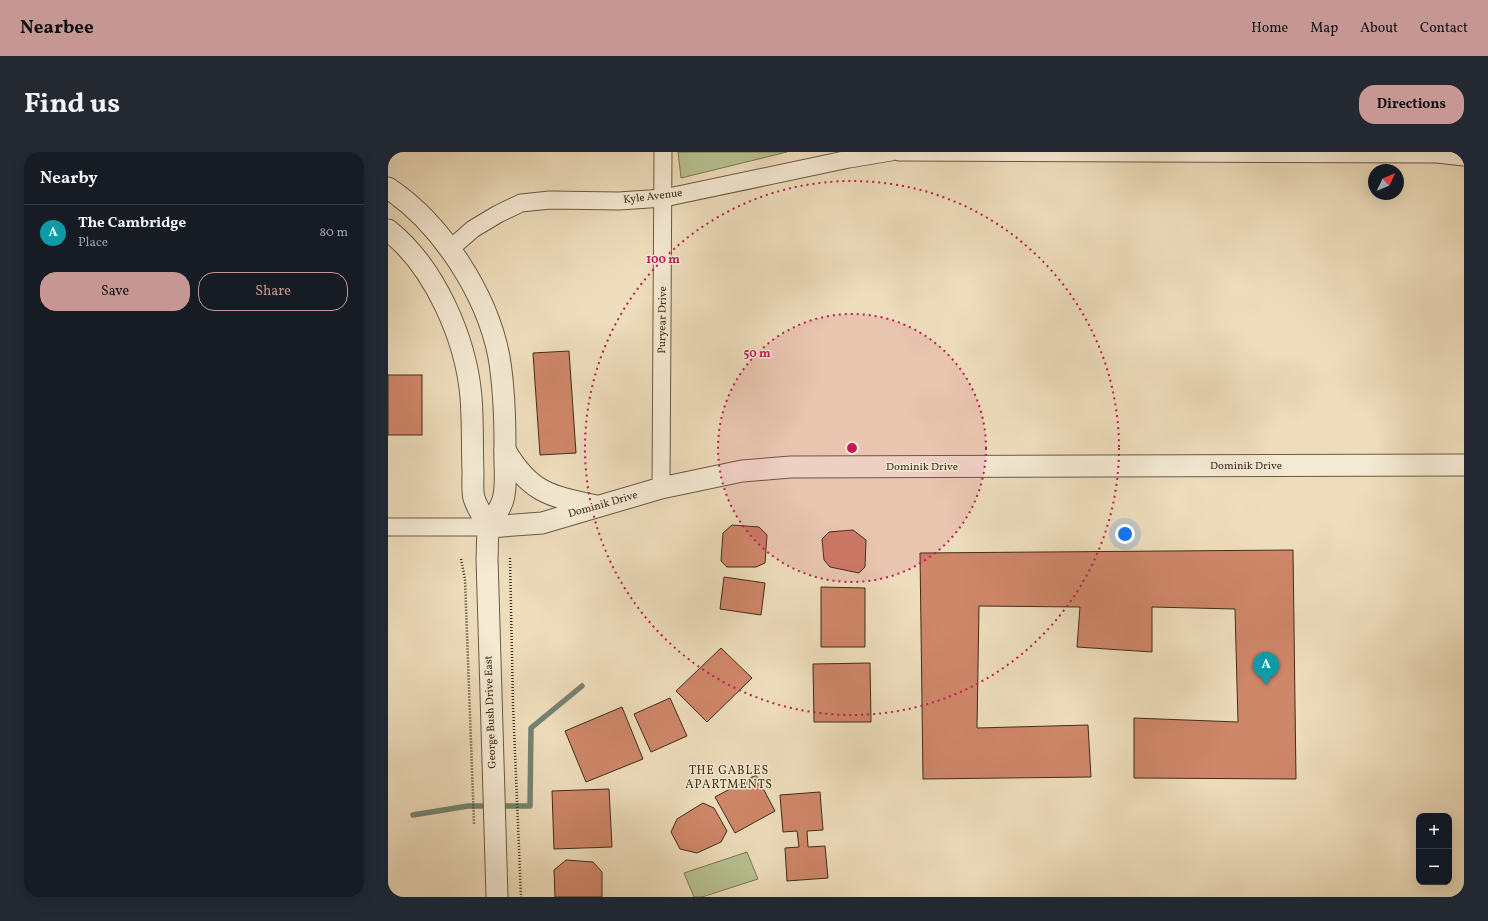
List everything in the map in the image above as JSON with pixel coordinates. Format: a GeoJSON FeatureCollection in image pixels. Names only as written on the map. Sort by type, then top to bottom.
{"type":"FeatureCollection","features":[{"type":"Feature","properties":{"kind":"street","name":"Puryear Drive"},"geometry":{"type":"LineString","coordinates":[[661,488],[664,198],[663,152]]}},
{"type":"Feature","properties":{"kind":"street","name":"Kyle Avenue"},"geometry":{"type":"LineString","coordinates":[[450,249],[473,230],[498,214],[521,203],[550,200],[619,201],[664,198],[848,156],[891,152]]}},
{"type":"Feature","properties":{"kind":"street"},"geometry":{"type":"LineString","coordinates":[[899,152],[1437,154],[1464,157]]}},
{"type":"Feature","properties":{"kind":"street","name":"George Bush Drive East"},"geometry":{"type":"LineString","coordinates":[[388,188],[414,209],[450,249],[473,287],[487,316],[499,356],[505,405],[504,496],[489,527],[487,558],[497,897]]}},
{"type":"Feature","properties":{"kind":"street"},"geometry":{"type":"LineString","coordinates":[[388,230],[415,258],[428,275],[440,294],[458,336],[466,366],[471,397],[474,497],[489,527]]}},
{"type":"Feature","properties":{"kind":"street"},"geometry":{"type":"LineString","coordinates":[[504,450],[514,467],[530,484],[558,498],[596,506]]}},
{"type":"Feature","properties":{"kind":"street","name":"Dominik Drive"},"geometry":{"type":"LineString","coordinates":[[388,527],[489,527],[542,523],[661,488],[742,471],[791,467],[1464,465]]}},
{"type":"Feature","properties":{"kind":"path"},"geometry":{"type":"LineString","coordinates":[[510,558],[515,773],[521,897]]}},
{"type":"Feature","properties":{"kind":"path"},"geometry":{"type":"LineString","coordinates":[[461,559],[465,579],[474,825]]}},
{"type":"Feature","properties":{"kind":"green space"},"geometry":{"type":"Polygon","coordinates":[[[678,152],[787,152],[681,178],[678,152]]]}},
{"type":"Feature","properties":{"kind":"green space"},"geometry":{"type":"Polygon","coordinates":[[[747,852],[758,879],[702,897],[694,897],[684,873],[747,852]]]}},
{"type":"Feature","properties":{"kind":"building"},"geometry":{"type":"Polygon","coordinates":[[[569,351],[576,453],[540,455],[533,353],[569,351]]]}},
{"type":"Feature","properties":{"kind":"building"},"geometry":{"type":"Polygon","coordinates":[[[388,375],[422,375],[422,435],[388,435],[388,375]]]}},
{"type":"Feature","properties":{"kind":"building"},"geometry":{"type":"Polygon","coordinates":[[[732,525],[759,527],[767,535],[765,563],[756,567],[727,567],[721,561],[723,533],[732,525]]]}},
{"type":"Feature","properties":{"kind":"building"},"geometry":{"type":"Polygon","coordinates":[[[853,530],[866,540],[865,567],[859,573],[830,567],[824,560],[822,539],[829,532],[853,530]]]}},
{"type":"Feature","properties":{"kind":"building"},"geometry":{"type":"Polygon","coordinates":[[[1293,550],[1296,779],[1134,778],[1134,718],[1238,722],[1235,609],[1152,607],[1152,652],[1077,647],[1080,607],[979,606],[977,728],[1088,725],[1091,777],[923,779],[920,553],[1293,550]]]}},
{"type":"Feature","properties":{"kind":"building"},"geometry":{"type":"Polygon","coordinates":[[[724,577],[765,583],[761,615],[720,609],[724,577]]]}},
{"type":"Feature","properties":{"kind":"building"},"geometry":{"type":"Polygon","coordinates":[[[821,587],[865,588],[865,647],[821,647],[821,587]]]}},
{"type":"Feature","properties":{"kind":"building"},"geometry":{"type":"Polygon","coordinates":[[[721,648],[752,678],[707,722],[676,691],[721,648]]]}},
{"type":"Feature","properties":{"kind":"building"},"geometry":{"type":"Polygon","coordinates":[[[870,663],[871,722],[814,722],[813,664],[870,663]]]}},
{"type":"Feature","properties":{"kind":"building"},"geometry":{"type":"Polygon","coordinates":[[[670,698],[687,736],[651,752],[634,714],[670,698]]]}},
{"type":"Feature","properties":{"kind":"building"},"geometry":{"type":"Polygon","coordinates":[[[622,707],[643,759],[586,782],[565,731],[622,707]]]}},
{"type":"Feature","properties":{"kind":"building"},"geometry":{"type":"Polygon","coordinates":[[[756,775],[775,811],[735,833],[715,797],[756,775]]]}},
{"type":"Feature","properties":{"kind":"building"},"geometry":{"type":"Polygon","coordinates":[[[609,789],[612,847],[554,849],[552,791],[609,789]]]}},
{"type":"Feature","properties":{"kind":"building"},"geometry":{"type":"Polygon","coordinates":[[[820,792],[823,830],[807,831],[808,847],[825,846],[828,878],[787,881],[785,848],[799,847],[797,831],[783,832],[780,795],[820,792]]]}},
{"type":"Feature","properties":{"kind":"building"},"geometry":{"type":"Polygon","coordinates":[[[703,803],[714,808],[727,831],[721,842],[697,853],[680,849],[671,832],[677,819],[703,803]]]}},
{"type":"Feature","properties":{"kind":"building"},"geometry":{"type":"Polygon","coordinates":[[[566,860],[593,862],[602,872],[602,897],[555,897],[554,870],[566,860]]]}},
{"type":"Feature","properties":{"kind":"waterway"},"geometry":{"type":"LineString","coordinates":[[499,806],[530,806],[531,728],[582,686]]}},
{"type":"Feature","properties":{"kind":"waterway"},"geometry":{"type":"LineString","coordinates":[[413,815],[468,806],[490,806]]}},
{"type":"Feature","properties":{"kind":"place","name":"The Cambridge"},"geometry":{"type":"Point","coordinates":[1266,685]}},
{"type":"Feature","properties":{"kind":"district","name":"THE GABLES APARTMENTS"},"geometry":{"type":"Point","coordinates":[729,778]}}]}
